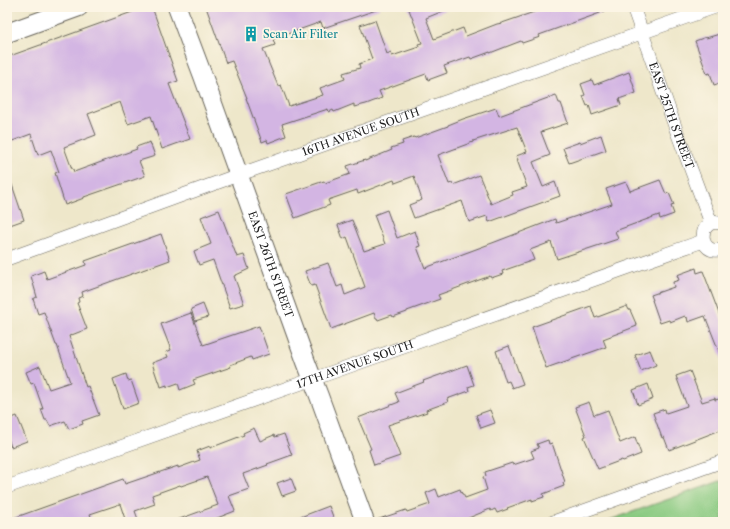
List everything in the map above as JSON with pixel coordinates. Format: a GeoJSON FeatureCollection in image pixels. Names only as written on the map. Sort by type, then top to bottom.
{"type":"FeatureCollection","features":[{"type":"Feature","properties":{"kind":"street"},"geometry":{"type":"LineString","coordinates":[[7,33],[79,7]]}},
{"type":"Feature","properties":{"kind":"street","name":"EAST 26TH STREET"},"geometry":{"type":"LineString","coordinates":[[177,7],[365,522]]}},
{"type":"Feature","properties":{"kind":"street","name":"EAST 25TH STREET"},"geometry":{"type":"LineString","coordinates":[[633,7],[717,223]]}},
{"type":"Feature","properties":{"kind":"street","name":"16TH AVENUE SOUTH"},"geometry":{"type":"LineString","coordinates":[[7,259],[238,175],[715,7]]}},
{"type":"Feature","properties":{"kind":"street"},"geometry":{"type":"LineString","coordinates":[[717,223],[707,225],[703,233],[703,241],[709,248],[723,250]]}},
{"type":"Feature","properties":{"kind":"street","name":"17TH AVENUE SOUTH"},"geometry":{"type":"LineString","coordinates":[[7,487],[703,241]]}},
{"type":"Feature","properties":{"kind":"street"},"geometry":{"type":"LineString","coordinates":[[553,522],[723,461]]}},
{"type":"Feature","properties":{"kind":"green space"},"geometry":{"type":"Polygon","coordinates":[[[723,480],[723,522],[604,522],[723,480]]]}},
{"type":"Feature","properties":{"kind":"building"},"geometry":{"type":"Polygon","coordinates":[[[146,7],[152,7],[178,81],[169,84],[190,139],[162,149],[151,116],[128,124],[120,102],[88,114],[96,135],[64,147],[74,172],[137,149],[136,147],[150,142],[155,156],[139,161],[145,176],[65,205],[55,173],[59,172],[51,150],[38,155],[31,134],[7,143],[7,57],[146,7]]]}},
{"type":"Feature","properties":{"kind":"building"},"geometry":{"type":"Polygon","coordinates":[[[206,7],[379,7],[379,9],[323,28],[321,22],[273,39],[275,45],[263,49],[278,86],[281,85],[289,106],[323,95],[320,88],[345,79],[343,73],[360,68],[359,64],[372,59],[360,25],[375,20],[387,54],[391,52],[392,56],[419,47],[418,44],[422,43],[408,7],[453,7],[426,18],[434,39],[463,28],[466,36],[537,11],[536,7],[614,8],[539,35],[540,37],[522,43],[521,41],[490,53],[471,59],[470,57],[444,66],[447,73],[428,80],[426,74],[379,91],[382,98],[366,104],[354,107],[354,104],[334,112],[333,110],[329,112],[328,109],[282,124],[286,136],[268,143],[267,140],[262,142],[247,98],[232,61],[226,63],[206,7]]]}},
{"type":"Feature","properties":{"kind":"building"},"geometry":{"type":"Polygon","coordinates":[[[723,33],[723,82],[714,85],[710,73],[707,74],[695,41],[723,33]]]}},
{"type":"Feature","properties":{"kind":"building"},"geometry":{"type":"Polygon","coordinates":[[[629,72],[636,93],[619,99],[621,105],[592,115],[589,105],[587,106],[583,96],[585,95],[581,84],[592,80],[594,85],[629,72]]]}},
{"type":"Feature","properties":{"kind":"building"},"geometry":{"type":"Polygon","coordinates":[[[556,95],[559,103],[561,103],[568,123],[541,132],[550,155],[533,162],[543,187],[555,182],[560,196],[489,222],[487,216],[469,222],[462,201],[414,218],[409,205],[422,200],[414,176],[395,183],[394,180],[358,194],[357,190],[328,200],[330,205],[295,218],[286,194],[350,174],[347,166],[365,161],[392,150],[391,148],[403,144],[402,141],[415,138],[496,108],[499,116],[556,95]],[[517,127],[473,141],[438,155],[449,184],[452,183],[453,185],[479,175],[491,204],[513,195],[512,192],[527,187],[516,156],[527,152],[517,127]]]}},
{"type":"Feature","properties":{"kind":"building"},"geometry":{"type":"Polygon","coordinates":[[[601,135],[606,150],[569,163],[563,148],[601,135]]]}},
{"type":"Feature","properties":{"kind":"building"},"geometry":{"type":"Polygon","coordinates":[[[7,176],[9,176],[24,220],[7,226],[7,176]]]}},
{"type":"Feature","properties":{"kind":"building"},"geometry":{"type":"Polygon","coordinates":[[[660,180],[666,194],[669,193],[674,205],[671,206],[674,214],[660,219],[659,215],[615,231],[618,239],[557,259],[551,242],[530,250],[534,260],[502,271],[503,274],[491,278],[490,276],[438,295],[440,299],[393,317],[392,315],[378,320],[374,313],[331,329],[315,285],[311,286],[305,271],[328,263],[337,287],[342,285],[345,295],[365,287],[347,237],[343,239],[338,225],[352,220],[364,251],[385,244],[374,215],[387,210],[397,238],[415,231],[420,246],[417,247],[425,268],[555,219],[556,223],[612,204],[606,189],[626,182],[630,191],[660,180]]]}},
{"type":"Feature","properties":{"kind":"building"},"geometry":{"type":"Polygon","coordinates":[[[219,210],[237,257],[244,255],[249,269],[234,276],[244,304],[230,308],[213,260],[199,265],[194,251],[211,244],[201,217],[219,210]]]}},
{"type":"Feature","properties":{"kind":"building"},"geometry":{"type":"Polygon","coordinates":[[[161,234],[170,260],[82,292],[83,296],[78,298],[79,302],[77,303],[87,329],[69,336],[86,387],[88,386],[99,415],[82,421],[83,424],[69,429],[65,421],[50,426],[47,420],[45,420],[41,409],[43,409],[34,383],[31,384],[26,372],[40,366],[49,389],[70,382],[44,312],[38,314],[33,299],[37,297],[31,276],[44,271],[47,279],[86,265],[85,261],[161,234]]]}},
{"type":"Feature","properties":{"kind":"building"},"geometry":{"type":"Polygon","coordinates":[[[696,268],[697,273],[703,271],[723,324],[723,359],[705,316],[688,322],[687,317],[686,318],[685,316],[670,322],[669,320],[660,323],[652,300],[651,295],[674,287],[673,282],[679,280],[677,275],[696,268]]]}},
{"type":"Feature","properties":{"kind":"building"},"geometry":{"type":"Polygon","coordinates":[[[203,304],[208,317],[195,321],[191,309],[203,304]]]}},
{"type":"Feature","properties":{"kind":"building"},"geometry":{"type":"Polygon","coordinates":[[[591,306],[595,318],[627,306],[637,326],[603,339],[606,347],[546,368],[532,327],[591,306]]]}},
{"type":"Feature","properties":{"kind":"building"},"geometry":{"type":"Polygon","coordinates":[[[191,313],[203,345],[259,326],[269,354],[252,360],[251,357],[230,365],[231,367],[193,380],[195,384],[180,390],[178,383],[167,387],[167,385],[161,387],[152,363],[168,357],[166,352],[171,350],[161,324],[191,313]]]}},
{"type":"Feature","properties":{"kind":"building"},"geometry":{"type":"Polygon","coordinates":[[[509,346],[523,384],[512,388],[509,381],[506,382],[496,351],[509,346]]]}},
{"type":"Feature","properties":{"kind":"building"},"geometry":{"type":"Polygon","coordinates":[[[650,350],[656,365],[641,371],[635,355],[650,350]]]}},
{"type":"Feature","properties":{"kind":"building"},"geometry":{"type":"Polygon","coordinates":[[[467,365],[474,385],[468,387],[469,391],[447,399],[448,402],[426,410],[427,412],[388,425],[400,456],[374,465],[369,450],[371,449],[358,418],[399,402],[395,393],[467,365]]]}},
{"type":"Feature","properties":{"kind":"building"},"geometry":{"type":"Polygon","coordinates":[[[690,371],[702,402],[715,398],[715,400],[723,398],[723,429],[669,450],[664,437],[662,438],[653,413],[665,409],[666,413],[687,406],[676,376],[690,371]]]}},
{"type":"Feature","properties":{"kind":"building"},"geometry":{"type":"Polygon","coordinates":[[[126,374],[128,381],[131,380],[139,403],[123,409],[113,379],[126,374]]]}},
{"type":"Feature","properties":{"kind":"building"},"geometry":{"type":"Polygon","coordinates":[[[648,384],[653,399],[638,405],[633,390],[648,384]]]}},
{"type":"Feature","properties":{"kind":"building"},"geometry":{"type":"Polygon","coordinates":[[[589,402],[594,415],[608,410],[620,443],[635,437],[641,454],[598,469],[584,437],[586,436],[575,407],[589,402]]]}},
{"type":"Feature","properties":{"kind":"building"},"geometry":{"type":"Polygon","coordinates":[[[490,410],[495,423],[481,428],[476,415],[490,410]]]}},
{"type":"Feature","properties":{"kind":"building"},"geometry":{"type":"Polygon","coordinates":[[[17,416],[27,441],[11,447],[7,435],[7,420],[17,416]]]}},
{"type":"Feature","properties":{"kind":"building"},"geometry":{"type":"Polygon","coordinates":[[[254,428],[260,441],[274,435],[275,437],[284,434],[292,455],[243,474],[249,489],[229,496],[235,511],[207,522],[174,521],[218,505],[207,477],[152,495],[155,504],[135,511],[139,522],[126,522],[120,504],[90,514],[93,522],[8,522],[8,520],[123,479],[125,484],[200,460],[197,451],[210,446],[210,448],[244,435],[243,433],[254,428]]]}},
{"type":"Feature","properties":{"kind":"building"},"geometry":{"type":"Polygon","coordinates":[[[548,440],[549,444],[552,443],[565,482],[563,483],[564,486],[543,494],[544,497],[532,501],[532,499],[497,513],[495,509],[491,511],[490,509],[459,522],[376,522],[376,520],[406,510],[407,512],[430,504],[426,493],[436,489],[439,497],[460,489],[465,498],[487,490],[483,477],[486,476],[485,472],[512,463],[513,465],[534,458],[531,451],[539,448],[537,444],[548,440]]]}},
{"type":"Feature","properties":{"kind":"building"},"geometry":{"type":"Polygon","coordinates":[[[291,478],[296,491],[282,496],[277,483],[291,478]]]}},
{"type":"Feature","properties":{"kind":"building"},"geometry":{"type":"Polygon","coordinates":[[[329,506],[335,522],[290,521],[329,506]]]}},
{"type":"Feature","properties":{"kind":"place","name":"Scan Air Filter"},"geometry":{"type":"Point","coordinates":[251,34]}}]}
